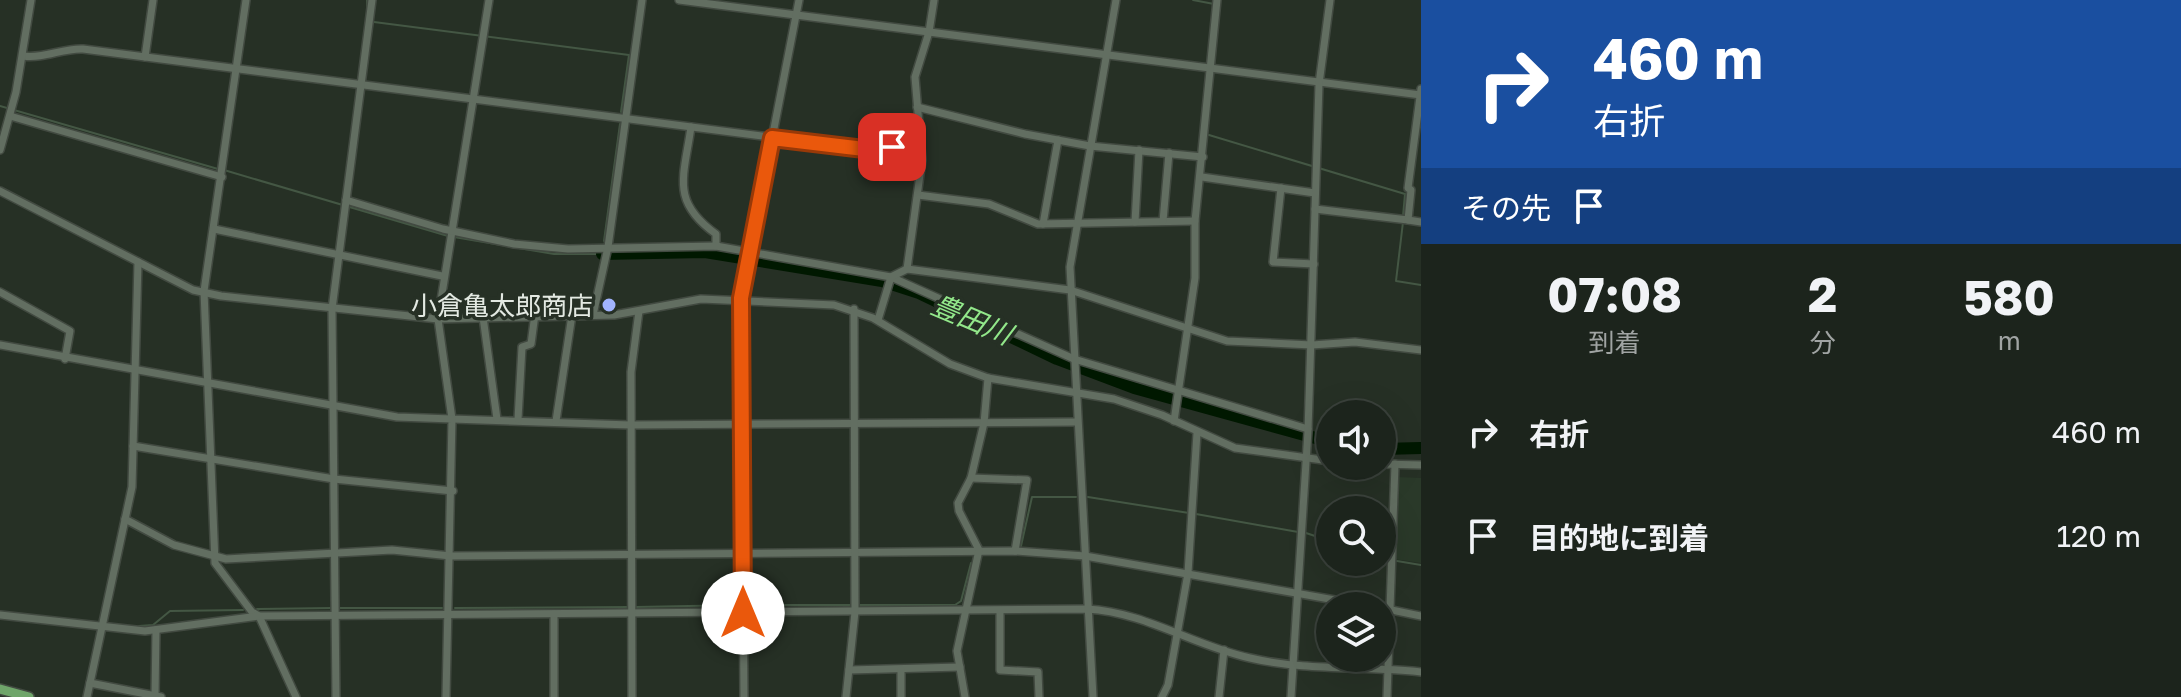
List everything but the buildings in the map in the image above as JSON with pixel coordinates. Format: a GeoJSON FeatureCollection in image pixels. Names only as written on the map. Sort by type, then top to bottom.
{"type":"FeatureCollection","features":[{"type":"Feature","properties":{"kind":"main road"},"geometry":{"type":"LineString","coordinates":[[0,689],[29,697]]}},
{"type":"Feature","properties":{"kind":"street"},"geometry":{"type":"LineString","coordinates":[[0,150],[23,56],[31,0]]}},
{"type":"Feature","properties":{"kind":"street"},"geometry":{"type":"LineString","coordinates":[[145,57],[153,0]]}},
{"type":"Feature","properties":{"kind":"street"},"geometry":{"type":"LineString","coordinates":[[246,0],[204,291],[214,556],[224,575],[252,612],[259,616],[296,697]]}},
{"type":"Feature","properties":{"kind":"street"},"geometry":{"type":"LineString","coordinates":[[336,697],[332,309],[372,0]]}},
{"type":"Feature","properties":{"kind":"street"},"geometry":{"type":"LineString","coordinates":[[446,697],[453,491],[452,419],[438,319],[442,276],[489,0]]}},
{"type":"Feature","properties":{"kind":"street"},"geometry":{"type":"LineString","coordinates":[[593,315],[608,248],[642,0]]}},
{"type":"Feature","properties":{"kind":"street"},"geometry":{"type":"LineString","coordinates":[[679,0],[1319,84],[1420,93],[1404,220]]}},
{"type":"Feature","properties":{"kind":"street"},"geometry":{"type":"LineString","coordinates":[[744,697],[741,298],[799,0]]}},
{"type":"Feature","properties":{"kind":"street"},"geometry":{"type":"LineString","coordinates":[[907,269],[918,195],[921,145],[915,77],[929,32],[934,0]]}},
{"type":"Feature","properties":{"kind":"street"},"geometry":{"type":"LineString","coordinates":[[1093,697],[1070,290],[1075,222],[1116,0]]}},
{"type":"Feature","properties":{"kind":"street"},"geometry":{"type":"LineString","coordinates":[[1174,421],[1195,278],[1195,221],[1202,177],[1217,0]]}},
{"type":"Feature","properties":{"kind":"street"},"geometry":{"type":"LineString","coordinates":[[1292,697],[1308,442],[1319,84],[1330,0]]}},
{"type":"Feature","properties":{"kind":"street"},"geometry":{"type":"LineString","coordinates":[[23,56],[39,58],[70,48],[864,149],[921,145]]}},
{"type":"Feature","properties":{"kind":"street"},"geometry":{"type":"LineString","coordinates":[[917,107],[1090,146],[1203,157]]}},
{"type":"Feature","properties":{"kind":"street"},"geometry":{"type":"LineString","coordinates":[[11,111],[222,172]]}},
{"type":"Feature","properties":{"kind":"street"},"geometry":{"type":"LineString","coordinates":[[691,127],[681,195],[696,220],[716,234],[716,246]]}},
{"type":"Feature","properties":{"kind":"street"},"geometry":{"type":"LineString","coordinates":[[1043,224],[1058,140]]}},
{"type":"Feature","properties":{"kind":"street"},"geometry":{"type":"LineString","coordinates":[[1135,222],[1139,150]]}},
{"type":"Feature","properties":{"kind":"street"},"geometry":{"type":"LineString","coordinates":[[1163,221],[1169,153]]}},
{"type":"Feature","properties":{"kind":"street"},"geometry":{"type":"LineString","coordinates":[[1202,177],[1315,193]]}},
{"type":"Feature","properties":{"kind":"street"},"geometry":{"type":"LineString","coordinates":[[1281,188],[1273,262],[1314,264]]}},
{"type":"Feature","properties":{"kind":"street"},"geometry":{"type":"LineString","coordinates":[[0,191],[193,290],[248,301],[438,319],[535,314],[593,315],[639,311],[701,299],[741,298],[854,309],[950,364],[988,378],[1075,390],[1114,399],[1245,451],[1316,460]]}},
{"type":"Feature","properties":{"kind":"street"},"geometry":{"type":"LineString","coordinates":[[918,195],[989,204],[1043,224],[1195,221]]}},
{"type":"Feature","properties":{"kind":"street"},"geometry":{"type":"LineString","coordinates":[[346,204],[450,235],[536,247],[716,246],[891,277],[1074,360],[1308,430]]}},
{"type":"Feature","properties":{"kind":"street"},"geometry":{"type":"LineString","coordinates":[[1315,209],[1421,222]]}},
{"type":"Feature","properties":{"kind":"street"},"geometry":{"type":"LineString","coordinates":[[214,229],[442,276]]}},
{"type":"Feature","properties":{"kind":"street"},"geometry":{"type":"LineString","coordinates":[[87,697],[132,487],[138,262]]}},
{"type":"Feature","properties":{"kind":"street"},"geometry":{"type":"LineString","coordinates":[[878,320],[891,277],[907,269],[1070,290],[1227,341],[1312,345],[1355,342],[1421,350]]}},
{"type":"Feature","properties":{"kind":"street"},"geometry":{"type":"LineString","coordinates":[[0,292],[70,331],[65,359]]}},
{"type":"Feature","properties":{"kind":"street"},"geometry":{"type":"LineString","coordinates":[[846,697],[855,607],[854,309]]}},
{"type":"Feature","properties":{"kind":"street"},"geometry":{"type":"LineString","coordinates":[[632,697],[631,372],[639,311]]}},
{"type":"Feature","properties":{"kind":"street"},"geometry":{"type":"LineString","coordinates":[[518,419],[522,347],[531,344],[534,337],[535,314]]}},
{"type":"Feature","properties":{"kind":"street"},"geometry":{"type":"LineString","coordinates":[[556,421],[572,315]]}},
{"type":"Feature","properties":{"kind":"street"},"geometry":{"type":"LineString","coordinates":[[483,317],[497,419]]}},
{"type":"Feature","properties":{"kind":"street"},"geometry":{"type":"LineString","coordinates":[[0,345],[397,417],[631,425],[1076,422]]}},
{"type":"Feature","properties":{"kind":"street"},"geometry":{"type":"LineString","coordinates":[[965,697],[957,651],[979,550],[958,503],[971,478],[984,423],[988,378]]}},
{"type":"Feature","properties":{"kind":"street"},"geometry":{"type":"LineString","coordinates":[[1162,697],[1168,685],[1188,573],[1197,433]]}},
{"type":"Feature","properties":{"kind":"street"},"geometry":{"type":"LineString","coordinates":[[133,446],[334,479],[453,491]]}},
{"type":"Feature","properties":{"kind":"street"},"geometry":{"type":"LineString","coordinates":[[1396,464],[1421,465]]}},
{"type":"Feature","properties":{"kind":"street"},"geometry":{"type":"LineString","coordinates":[[971,478],[1027,480],[1015,551]]}},
{"type":"Feature","properties":{"kind":"street"},"geometry":{"type":"LineString","coordinates":[[1386,592],[1394,480]]}},
{"type":"Feature","properties":{"kind":"street"},"geometry":{"type":"LineString","coordinates":[[125,519],[174,545],[214,556],[246,560],[392,550],[451,556],[1015,551],[1085,556],[1316,596]]}},
{"type":"Feature","properties":{"kind":"street"},"geometry":{"type":"LineString","coordinates":[[0,615],[103,628],[156,630],[259,616],[335,610],[554,614],[743,608],[1087,609],[1119,611],[1254,659],[1316,664]]}},
{"type":"Feature","properties":{"kind":"street"},"geometry":{"type":"LineString","coordinates":[[1000,611],[1000,670],[1038,672],[1039,697]]}},
{"type":"Feature","properties":{"kind":"street"},"geometry":{"type":"LineString","coordinates":[[1396,611],[1421,616]]}},
{"type":"Feature","properties":{"kind":"street"},"geometry":{"type":"LineString","coordinates":[[554,614],[554,697]]}},
{"type":"Feature","properties":{"kind":"street"},"geometry":{"type":"LineString","coordinates":[[90,683],[158,696],[156,630]]}},
{"type":"Feature","properties":{"kind":"street"},"geometry":{"type":"LineString","coordinates":[[1219,697],[1224,650]]}},
{"type":"Feature","properties":{"kind":"street"},"geometry":{"type":"LineString","coordinates":[[849,670],[960,667]]}},
{"type":"Feature","properties":{"kind":"street"},"geometry":{"type":"LineString","coordinates":[[901,670],[901,697]]}},
{"type":"Feature","properties":{"kind":"street"},"geometry":{"type":"LineString","coordinates":[[1396,670],[1421,672]]}},
{"type":"Feature","properties":{"kind":"street"},"geometry":{"type":"LineString","coordinates":[[1387,697],[1389,672]]}},
{"type":"Feature","properties":{"kind":"shaded area"},"geometry":{"type":"Polygon","coordinates":[[[1398,477],[1421,478],[1421,563],[1396,559],[1398,477]]]}},
{"type":"Feature","properties":{"kind":"waterway"},"geometry":{"type":"LineString","coordinates":[[367,0],[367,21]]}},
{"type":"Feature","properties":{"kind":"waterway"},"geometry":{"type":"LineString","coordinates":[[1193,0],[1214,4]]}},
{"type":"Feature","properties":{"kind":"waterway"},"geometry":{"type":"LineString","coordinates":[[374,22],[629,55],[621,112]]}},
{"type":"Feature","properties":{"kind":"waterway"},"geometry":{"type":"LineString","coordinates":[[0,106],[218,169]]}},
{"type":"Feature","properties":{"kind":"waterway"},"geometry":{"type":"LineString","coordinates":[[604,241],[620,124]]}},
{"type":"Feature","properties":{"kind":"waterway"},"geometry":{"type":"LineString","coordinates":[[1209,135],[1405,194],[1403,216]]}},
{"type":"Feature","properties":{"kind":"waterway"},"geometry":{"type":"LineString","coordinates":[[224,170],[448,236]]}},
{"type":"Feature","properties":{"kind":"waterway"},"geometry":{"type":"LineString","coordinates":[[1403,222],[1396,281],[1421,285]]}},
{"type":"Feature","properties":{"kind":"waterway"},"geometry":{"type":"LineString","coordinates":[[454,237],[554,254],[602,254],[602,251]]}},
{"type":"Feature","properties":{"kind":"waterway","name":"豊田川"},"geometry":{"type":"LineString","coordinates":[[602,254],[705,252],[882,281],[919,293],[1057,359],[1134,388],[1316,438]]}},
{"type":"Feature","properties":{"kind":"waterway","name":"豊田川"},"geometry":{"type":"LineString","coordinates":[[1396,449],[1421,448]]}},
{"type":"Feature","properties":{"kind":"waterway"},"geometry":{"type":"LineString","coordinates":[[1021,546],[1032,497],[1076,497]]}},
{"type":"Feature","properties":{"kind":"waterway"},"geometry":{"type":"LineString","coordinates":[[1088,497],[1189,513]]}},
{"type":"Feature","properties":{"kind":"waterway"},"geometry":{"type":"LineString","coordinates":[[1196,514],[1298,532]]}},
{"type":"Feature","properties":{"kind":"waterway"},"geometry":{"type":"LineString","coordinates":[[1306,533],[1316,536]]}},
{"type":"Feature","properties":{"kind":"waterway"},"geometry":{"type":"LineString","coordinates":[[1397,561],[1421,565]]}},
{"type":"Feature","properties":{"kind":"waterway"},"geometry":{"type":"LineString","coordinates":[[860,605],[955,605],[961,601],[971,563]]}},
{"type":"Feature","properties":{"kind":"waterway"},"geometry":{"type":"LineString","coordinates":[[636,607],[741,605]]}},
{"type":"Feature","properties":{"kind":"waterway"},"geometry":{"type":"LineString","coordinates":[[748,605],[853,605]]}},
{"type":"Feature","properties":{"kind":"waterway"},"geometry":{"type":"LineString","coordinates":[[455,608],[629,607]]}},
{"type":"Feature","properties":{"kind":"waterway"},"geometry":{"type":"LineString","coordinates":[[257,609],[332,608]]}},
{"type":"Feature","properties":{"kind":"waterway"},"geometry":{"type":"LineString","coordinates":[[338,608],[442,608]]}},
{"type":"Feature","properties":{"kind":"waterway"},"geometry":{"type":"LineString","coordinates":[[139,626],[153,625],[170,611],[243,610]]}},
{"type":"Feature","properties":{"kind":"place","name":"小倉亀太郎商店"},"geometry":{"type":"Point","coordinates":[609,305]}},
{"type":"Feature","properties":{"kind":"route"},"geometry":{"type":"LineString","coordinates":[[743,613],[741,298],[772,138],[864,149],[892,147]]}}]}
